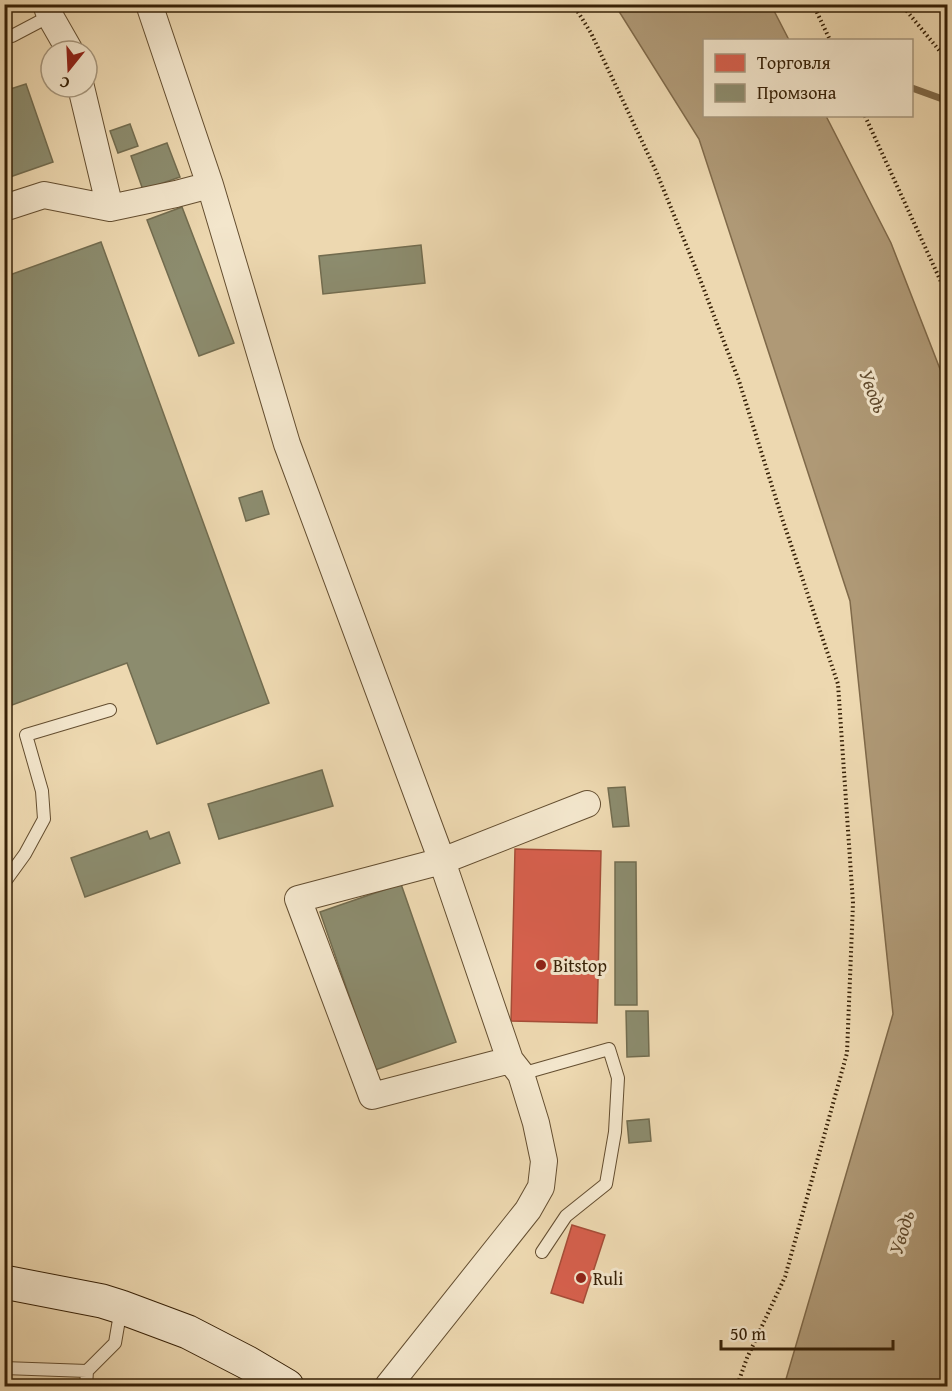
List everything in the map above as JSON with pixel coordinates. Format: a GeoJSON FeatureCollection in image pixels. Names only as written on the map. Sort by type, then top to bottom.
{"type":"FeatureCollection","features":[{"type":"Feature","properties":{"kind":"main road"},"geometry":{"type":"LineString","coordinates":[[4,1282],[102,1301],[121,1307],[188,1332],[287,1386]]}},
{"type":"Feature","properties":{"kind":"street"},"geometry":{"type":"LineString","coordinates":[[148,4],[210,185],[287,444],[516,1067],[536,1123],[544,1161],[541,1187],[528,1210],[388,1386]]}},
{"type":"Feature","properties":{"kind":"street"},"geometry":{"type":"LineString","coordinates":[[48,10],[64,39]]}},
{"type":"Feature","properties":{"kind":"street"},"geometry":{"type":"LineString","coordinates":[[84,99],[110,208]]}},
{"type":"Feature","properties":{"kind":"street"},"geometry":{"type":"LineString","coordinates":[[4,208],[44,195],[110,208],[210,185]]}},
{"type":"Feature","properties":{"kind":"street"},"geometry":{"type":"LineString","coordinates":[[516,1067],[372,1096],[298,899],[442,861],[587,804]]}},
{"type":"Feature","properties":{"kind":"lane"},"geometry":{"type":"LineString","coordinates":[[4,38],[12,36],[48,10]]}},
{"type":"Feature","properties":{"kind":"lane"},"geometry":{"type":"LineString","coordinates":[[4,883],[25,854],[44,819],[42,791],[26,735],[110,710]]}},
{"type":"Feature","properties":{"kind":"lane"},"geometry":{"type":"LineString","coordinates":[[516,1067],[609,1049],[618,1078],[615,1132],[606,1184],[566,1216],[542,1252]]}},
{"type":"Feature","properties":{"kind":"lane"},"geometry":{"type":"LineString","coordinates":[[86,1386],[87,1371],[115,1343],[121,1307]]}},
{"type":"Feature","properties":{"kind":"lane"},"geometry":{"type":"LineString","coordinates":[[4,1368],[87,1371]]}},
{"type":"Feature","properties":{"kind":"path"},"geometry":{"type":"LineString","coordinates":[[573,4],[591,33],[656,171],[698,274],[739,381],[838,684],[853,903],[847,1053],[785,1276],[747,1358],[737,1386]]}},
{"type":"Feature","properties":{"kind":"path"},"geometry":{"type":"LineString","coordinates":[[813,4],[829,39]]}},
{"type":"Feature","properties":{"kind":"path"},"geometry":{"type":"LineString","coordinates":[[901,4],[948,61]]}},
{"type":"Feature","properties":{"kind":"path"},"geometry":{"type":"LineString","coordinates":[[865,117],[948,297]]}},
{"type":"Feature","properties":{"kind":"water","name":"Уводь"},"geometry":{"type":"Polygon","coordinates":[[[615,5],[771,5],[788,39],[703,39],[703,117],[827,117],[891,243],[947,387],[947,1386],[784,1386],[893,1014],[850,601],[699,139],[615,5]]]}},
{"type":"Feature","properties":{"kind":"building: Торговля"},"geometry":{"type":"Polygon","coordinates":[[[515,849],[601,851],[597,1023],[511,1021],[515,849]]]}},
{"type":"Feature","properties":{"kind":"building: Торговля"},"geometry":{"type":"Polygon","coordinates":[[[572,1225],[605,1235],[583,1303],[551,1293],[572,1225]]]}},
{"type":"Feature","properties":{"kind":"building: Промзона"},"geometry":{"type":"Polygon","coordinates":[[[26,84],[53,162],[7,178],[4,172],[4,91],[26,84]]]}},
{"type":"Feature","properties":{"kind":"building: Промзона"},"geometry":{"type":"Polygon","coordinates":[[[130,124],[138,146],[118,153],[110,131],[130,124]]]}},
{"type":"Feature","properties":{"kind":"building: Промзона"},"geometry":{"type":"Polygon","coordinates":[[[167,143],[180,177],[143,190],[131,156],[167,143]]]}},
{"type":"Feature","properties":{"kind":"building: Промзона"},"geometry":{"type":"Polygon","coordinates":[[[182,207],[234,343],[199,356],[147,220],[182,207]]]}},
{"type":"Feature","properties":{"kind":"building: Промзона"},"geometry":{"type":"Polygon","coordinates":[[[101,242],[269,703],[157,744],[127,663],[4,708],[4,277],[101,242]]]}},
{"type":"Feature","properties":{"kind":"building: Промзона"},"geometry":{"type":"Polygon","coordinates":[[[421,245],[425,283],[323,294],[319,256],[421,245]]]}},
{"type":"Feature","properties":{"kind":"building: Промзона"},"geometry":{"type":"Polygon","coordinates":[[[262,491],[269,514],[246,521],[239,498],[262,491]]]}},
{"type":"Feature","properties":{"kind":"building: Промзона"},"geometry":{"type":"Polygon","coordinates":[[[322,770],[333,806],[219,839],[208,804],[322,770]]]}},
{"type":"Feature","properties":{"kind":"building: Промзона"},"geometry":{"type":"Polygon","coordinates":[[[625,787],[629,826],[613,827],[608,788],[625,787]]]}},
{"type":"Feature","properties":{"kind":"building: Промзона"},"geometry":{"type":"Polygon","coordinates":[[[147,831],[150,839],[169,832],[180,863],[85,897],[71,858],[147,831]]]}},
{"type":"Feature","properties":{"kind":"building: Промзона"},"geometry":{"type":"Polygon","coordinates":[[[615,862],[636,862],[637,1005],[615,1005],[615,862]]]}},
{"type":"Feature","properties":{"kind":"building: Промзона"},"geometry":{"type":"Polygon","coordinates":[[[401,884],[456,1042],[375,1070],[320,912],[401,884]]]}},
{"type":"Feature","properties":{"kind":"building: Промзона"},"geometry":{"type":"Polygon","coordinates":[[[626,1011],[648,1011],[649,1056],[627,1057],[626,1011]]]}},
{"type":"Feature","properties":{"kind":"building: Промзона"},"geometry":{"type":"Polygon","coordinates":[[[649,1119],[651,1141],[629,1143],[627,1121],[649,1119]]]}},
{"type":"Feature","properties":{"kind":"waterway"},"geometry":{"type":"LineString","coordinates":[[913,88],[948,101]]}},
{"type":"Feature","properties":{"kind":"place","name":"Bitstop"},"geometry":{"type":"Point","coordinates":[541,965]}},
{"type":"Feature","properties":{"kind":"place","name":"Ruli"},"geometry":{"type":"Point","coordinates":[581,1278]}}]}
